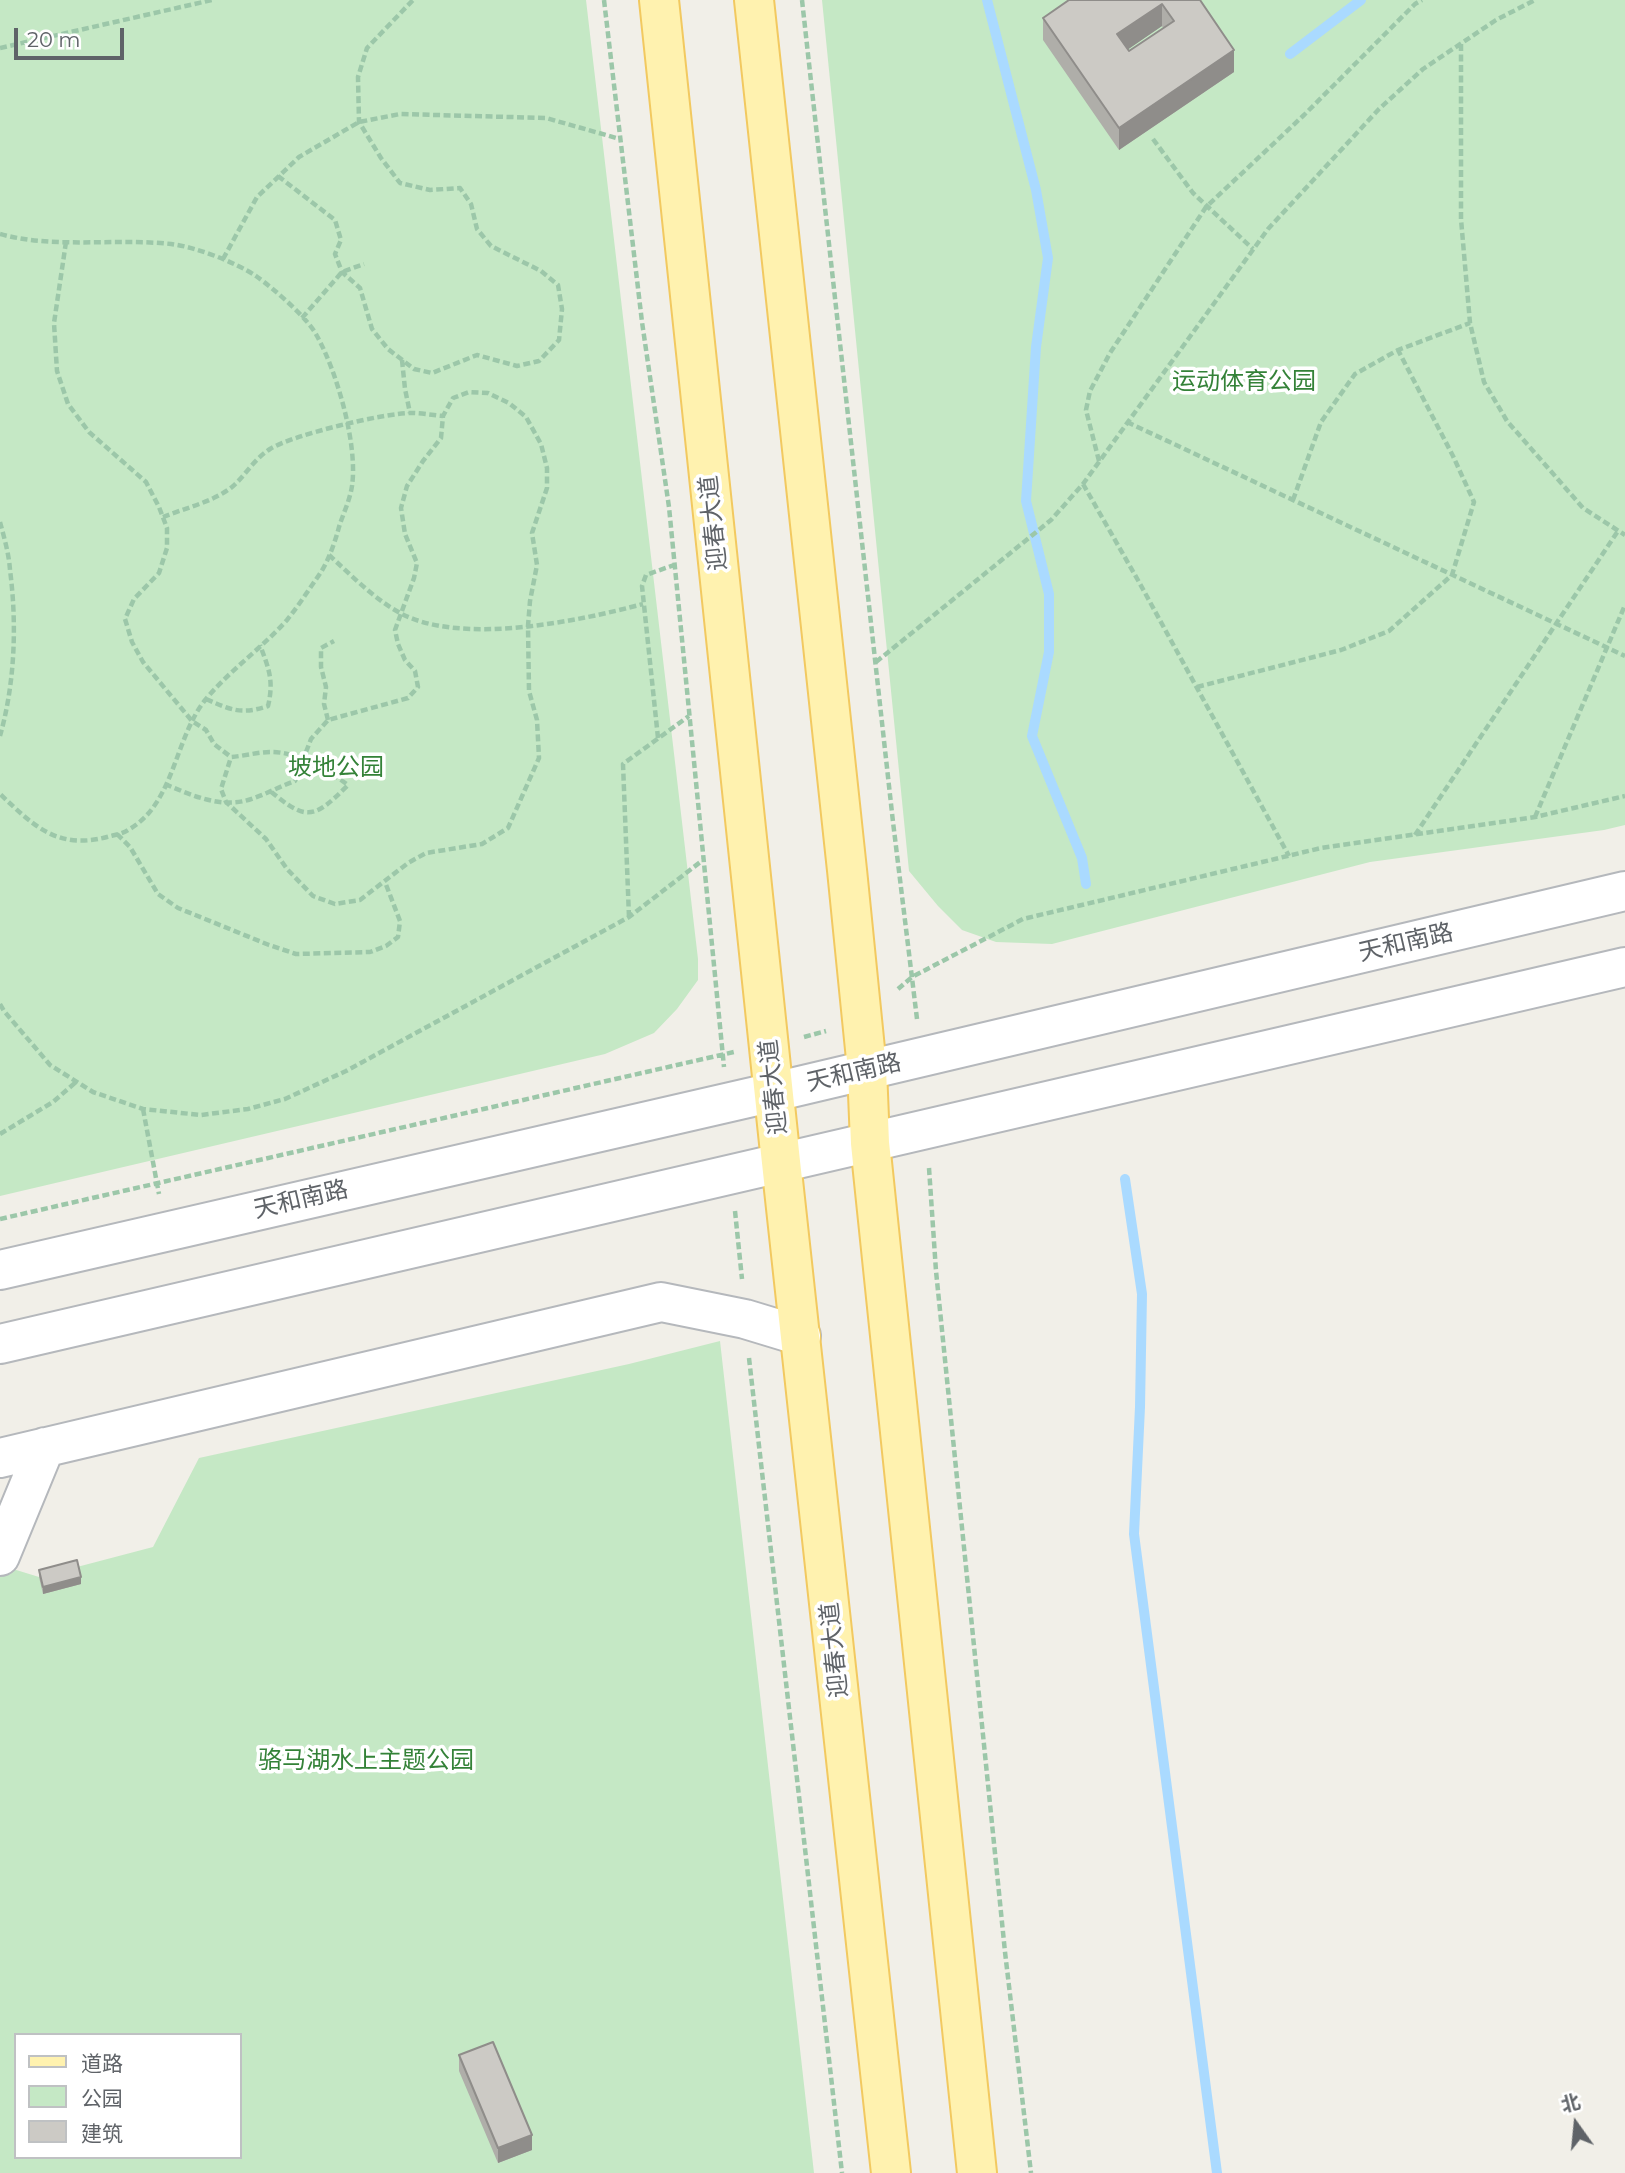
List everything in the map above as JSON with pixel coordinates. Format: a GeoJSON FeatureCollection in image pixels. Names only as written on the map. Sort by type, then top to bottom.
{"type":"FeatureCollection","features":[{"type":"Feature","properties":{"kind":"main road","name":"迎春大道"},"geometry":{"type":"LineString","coordinates":[[659,0],[891,2173]]}},
{"type":"Feature","properties":{"kind":"main road"},"geometry":{"type":"LineString","coordinates":[[754,0],[867,1069],[870,1143],[978,2173]]}},
{"type":"Feature","properties":{"kind":"street","name":"天和南路"},"geometry":{"type":"LineString","coordinates":[[0,1270],[1625,891]]}},
{"type":"Feature","properties":{"kind":"street"},"geometry":{"type":"LineString","coordinates":[[0,1344],[1625,967]]}},
{"type":"Feature","properties":{"kind":"street"},"geometry":{"type":"LineString","coordinates":[[0,1458],[661,1302],[745,1319],[801,1336]]}},
{"type":"Feature","properties":{"kind":"street"},"geometry":{"type":"LineString","coordinates":[[0,1556],[45,1447]]}},
{"type":"Feature","properties":{"kind":"path"},"geometry":{"type":"LineString","coordinates":[[0,48],[212,0]]}},
{"type":"Feature","properties":{"kind":"path"},"geometry":{"type":"LineString","coordinates":[[278,176],[335,220],[341,240],[335,254],[342,272],[360,288],[372,329],[388,349],[414,369],[432,373],[477,355],[517,366],[539,362],[559,340],[562,309],[558,285],[541,271],[491,246],[477,229],[471,204],[460,188],[430,190],[400,183],[359,122],[358,78],[367,48],[413,0]]}},
{"type":"Feature","properties":{"kind":"path"},"geometry":{"type":"LineString","coordinates":[[1099,461],[1086,410],[1090,391],[1206,207],[1422,0]]}},
{"type":"Feature","properties":{"kind":"path"},"geometry":{"type":"LineString","coordinates":[[875,663],[1048,522],[1083,484],[1268,229],[1379,108],[1423,69],[1496,20],[1535,0]]}},
{"type":"Feature","properties":{"kind":"path"},"geometry":{"type":"LineString","coordinates":[[1461,43],[1461,219],[1470,323],[1484,382],[1507,421],[1583,508],[1625,536]]}},
{"type":"Feature","properties":{"kind":"path"},"geometry":{"type":"LineString","coordinates":[[223,259],[257,197],[299,157],[359,122],[400,114],[546,118],[621,139]]}},
{"type":"Feature","properties":{"kind":"path"},"geometry":{"type":"LineString","coordinates":[[1153,139],[1193,193],[1253,249]]}},
{"type":"Feature","properties":{"kind":"path"},"geometry":{"type":"LineString","coordinates":[[0,234],[17,239],[66,242],[173,244],[223,259],[255,276],[283,297],[317,334],[339,388],[348,425],[352,485],[323,569],[287,619],[206,699],[192,721],[152,811],[127,831],[91,841],[64,840],[42,830],[0,794]]}},
{"type":"Feature","properties":{"kind":"path"},"geometry":{"type":"LineString","coordinates":[[66,242],[54,323],[57,371],[68,404],[89,432],[146,482],[167,528],[167,548],[159,573],[134,599],[125,619],[132,642],[143,662],[192,721],[206,730],[214,744],[231,757],[268,752],[286,753],[331,773],[348,785],[316,813],[300,813],[269,790]]}},
{"type":"Feature","properties":{"kind":"path"},"geometry":{"type":"LineString","coordinates":[[302,318],[342,272],[364,264]]}},
{"type":"Feature","properties":{"kind":"path"},"geometry":{"type":"LineString","coordinates":[[1293,500],[1321,422],[1355,374],[1398,349],[1470,323]]}},
{"type":"Feature","properties":{"kind":"path"},"geometry":{"type":"LineString","coordinates":[[1197,687],[1341,650],[1389,631],[1452,575],[1474,502],[1398,349]]}},
{"type":"Feature","properties":{"kind":"path"},"geometry":{"type":"LineString","coordinates":[[402,359],[410,413]]}},
{"type":"Feature","properties":{"kind":"path"},"geometry":{"type":"LineString","coordinates":[[165,784],[211,802],[226,802],[253,799],[295,781],[311,739],[328,720],[408,698],[418,687],[415,671],[405,660],[395,630],[417,564],[405,534],[401,508],[407,486],[422,461],[441,438],[443,416],[453,398],[469,393],[488,393],[509,403],[526,417],[541,444],[547,468],[547,488],[532,533],[537,565],[528,626],[528,691],[537,720],[539,758],[508,828],[482,844],[426,853],[408,863],[360,900],[335,904],[313,896],[287,869],[266,839],[226,802],[221,789],[231,757]]}},
{"type":"Feature","properties":{"kind":"path"},"geometry":{"type":"LineString","coordinates":[[163,517],[215,496],[232,486],[252,463],[271,448],[293,439],[388,415],[410,413],[443,416]]}},
{"type":"Feature","properties":{"kind":"path"},"geometry":{"type":"LineString","coordinates":[[1127,422],[1625,656]]}},
{"type":"Feature","properties":{"kind":"path"},"geometry":{"type":"LineString","coordinates":[[1083,484],[1289,856]]}},
{"type":"Feature","properties":{"kind":"path"},"geometry":{"type":"LineString","coordinates":[[0,522],[10,568],[14,640],[7,713],[0,736]]}},
{"type":"Feature","properties":{"kind":"path"},"geometry":{"type":"LineString","coordinates":[[1415,835],[1618,531]]}},
{"type":"Feature","properties":{"kind":"path"},"geometry":{"type":"LineString","coordinates":[[329,555],[372,593],[401,614],[430,623],[466,629],[566,621],[643,604]]}},
{"type":"Feature","properties":{"kind":"path"},"geometry":{"type":"LineString","coordinates":[[658,738],[642,586],[646,575],[674,565]]}},
{"type":"Feature","properties":{"kind":"path"},"geometry":{"type":"LineString","coordinates":[[1535,817],[1625,606]]}},
{"type":"Feature","properties":{"kind":"path"},"geometry":{"type":"LineString","coordinates":[[328,720],[324,704],[326,687],[321,667],[321,648],[334,641]]}},
{"type":"Feature","properties":{"kind":"path"},"geometry":{"type":"LineString","coordinates":[[206,699],[232,711],[252,711],[268,706],[272,688],[260,645]]}},
{"type":"Feature","properties":{"kind":"path"},"geometry":{"type":"LineString","coordinates":[[629,917],[623,764],[689,716]]}},
{"type":"Feature","properties":{"kind":"path"},"geometry":{"type":"LineString","coordinates":[[0,1219],[769,1046],[862,1021],[912,977],[1023,919],[1321,848],[1535,817],[1625,796]]}},
{"type":"Feature","properties":{"kind":"path"},"geometry":{"type":"LineString","coordinates":[[117,834],[130,847],[158,894],[178,908],[296,954],[370,952],[386,946],[398,937],[400,921],[385,881]]}},
{"type":"Feature","properties":{"kind":"path"},"geometry":{"type":"LineString","coordinates":[[0,1003],[50,1065],[93,1092],[143,1109],[201,1115],[248,1109],[285,1098],[346,1071],[629,917],[704,860]]}},
{"type":"Feature","properties":{"kind":"path"},"geometry":{"type":"LineString","coordinates":[[0,1134],[53,1102],[76,1082]]}},
{"type":"Feature","properties":{"kind":"path"},"geometry":{"type":"LineString","coordinates":[[143,1109],[165,1232]]}},
{"type":"Feature","properties":{"kind":"green space","name":"坡地公园"},"geometry":{"type":"Polygon","coordinates":[[[0,0],[586,0],[698,959],[698,980],[677,1009],[654,1033],[605,1054],[0,1196],[0,0]]]}},
{"type":"Feature","properties":{"kind":"green space","name":"运动体育公园"},"geometry":{"type":"Polygon","coordinates":[[[822,0],[1625,0],[1625,825],[1370,862],[1052,944],[996,942],[962,930],[938,906],[909,871],[822,0]]]}},
{"type":"Feature","properties":{"kind":"green space","name":"骆马湖水上主题公园"},"geometry":{"type":"Polygon","coordinates":[[[720,1341],[814,2173],[0,2173],[0,1565],[39,1577],[153,1547],[199,1458],[629,1364],[720,1341]]]}},
{"type":"Feature","properties":{"kind":"building"},"geometry":{"type":"Polygon","coordinates":[[[1069,0],[1200,0],[1234,50],[1119,128],[1043,18],[1069,0]],[[1162,4],[1117,34],[1129,51],[1174,21],[1162,4]]]}},
{"type":"Feature","properties":{"kind":"building"},"geometry":{"type":"Polygon","coordinates":[[[77,1560],[81,1577],[43,1587],[39,1570],[77,1560]]]}},
{"type":"Feature","properties":{"kind":"building"},"geometry":{"type":"Polygon","coordinates":[[[493,2042],[532,2135],[498,2148],[459,2055],[493,2042]]]}},
{"type":"Feature","properties":{"kind":"waterway"},"geometry":{"type":"LineString","coordinates":[[987,0],[1036,190],[1048,258],[1036,347],[1026,501],[1049,594],[1049,652],[1032,736],[1082,858],[1086,884]]}},
{"type":"Feature","properties":{"kind":"waterway"},"geometry":{"type":"LineString","coordinates":[[1290,54],[1361,0]]}},
{"type":"Feature","properties":{"kind":"waterway"},"geometry":{"type":"LineString","coordinates":[[1125,1179],[1142,1294],[1134,1534],[1217,2173]]}}]}
